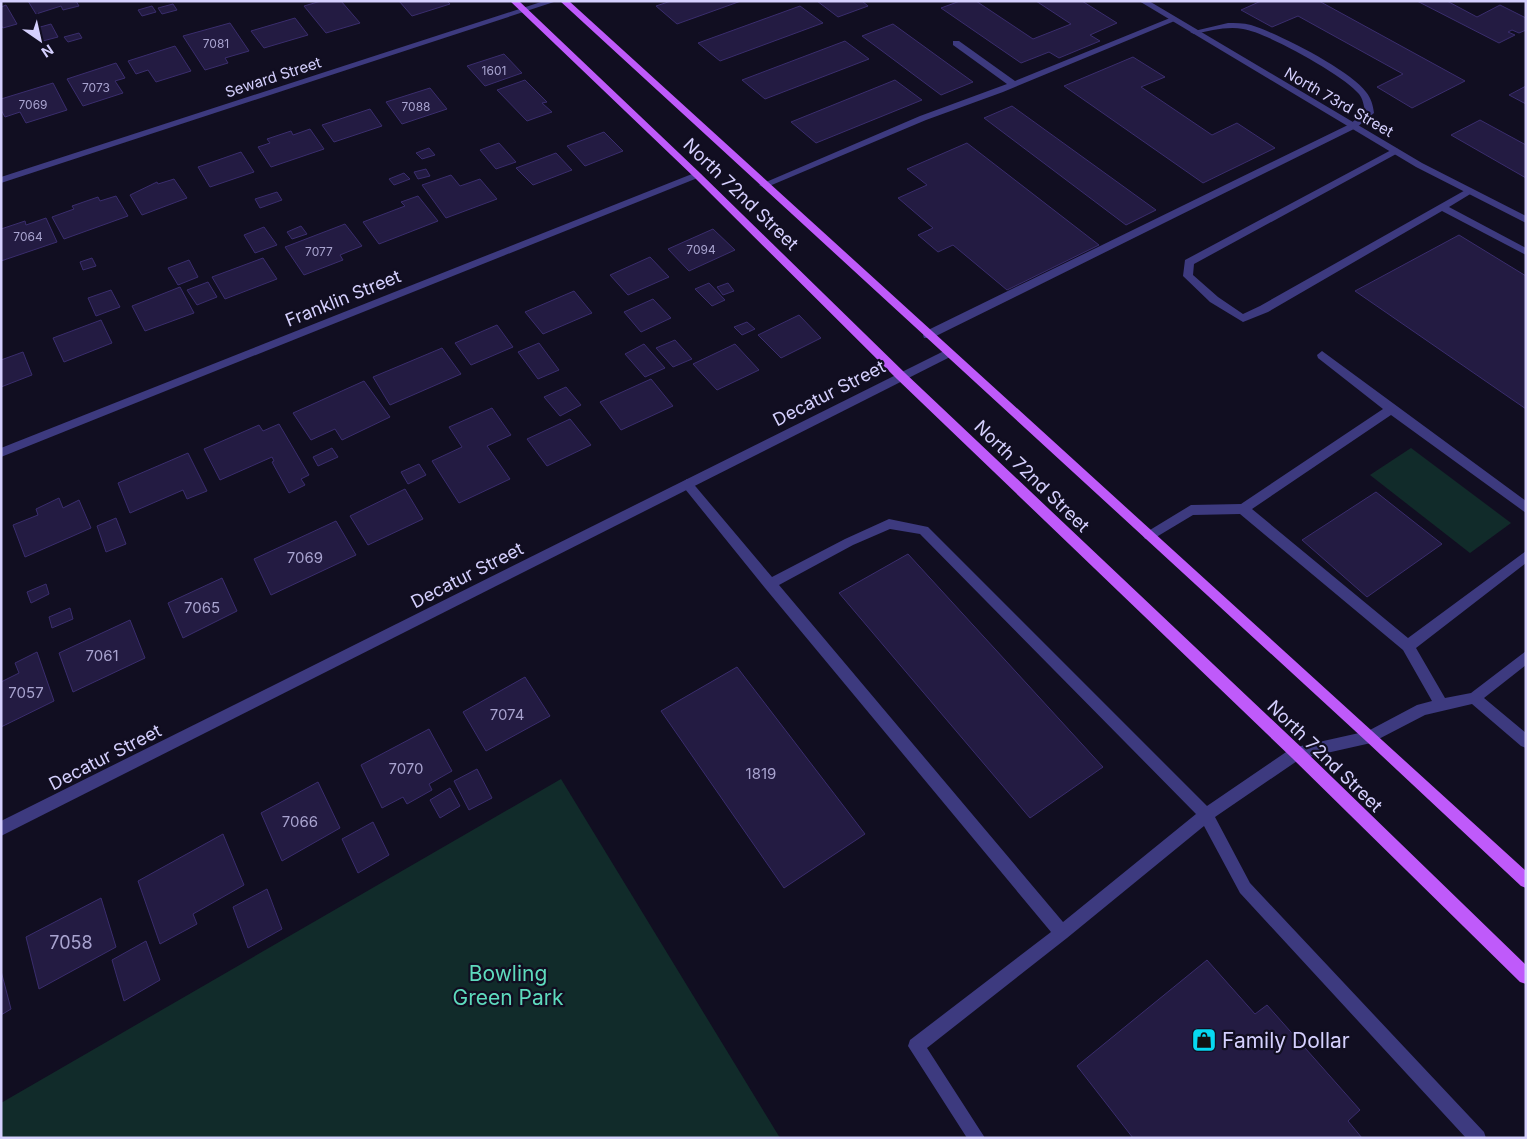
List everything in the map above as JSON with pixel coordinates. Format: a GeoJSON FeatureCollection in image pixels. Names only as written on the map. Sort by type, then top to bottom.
{"type":"FeatureCollection","features":[{"type":"Feature","properties":{"kind":"main road","name":"North 72nd Street"},"geometry":{"type":"LineString","coordinates":[[514,1],[902,376],[1297,753],[1526,976]]}},
{"type":"Feature","properties":{"kind":"main road","name":"North 72nd Street"},"geometry":{"type":"LineString","coordinates":[[564,1],[1526,881]]}},
{"type":"Feature","properties":{"kind":"street","name":"Seward Street"},"geometry":{"type":"LineString","coordinates":[[1,180],[553,1]]}},
{"type":"Feature","properties":{"kind":"street","name":"North 73rd Street"},"geometry":{"type":"LineString","coordinates":[[1142,1],[1395,151],[1526,220]]}},
{"type":"Feature","properties":{"kind":"street"},"geometry":{"type":"LineString","coordinates":[[764,185],[923,118],[1173,20]]}},
{"type":"Feature","properties":{"kind":"street"},"geometry":{"type":"LineString","coordinates":[[928,335],[1353,126],[1370,113],[1368,101],[1361,91],[1349,80],[1272,36],[1249,27],[1214,27],[1194,32]]}},
{"type":"Feature","properties":{"kind":"street"},"geometry":{"type":"LineString","coordinates":[[956,43],[1013,84]]}},
{"type":"Feature","properties":{"kind":"street"},"geometry":{"type":"LineString","coordinates":[[1395,151],[1190,262],[1188,276],[1199,288],[1230,312],[1243,318],[1264,309],[1469,191]]}},
{"type":"Feature","properties":{"kind":"street","name":"Franklin Street"},"geometry":{"type":"LineString","coordinates":[[1,454],[697,176]]}},
{"type":"Feature","properties":{"kind":"street"},"geometry":{"type":"LineString","coordinates":[[1442,207],[1526,252]]}},
{"type":"Feature","properties":{"kind":"street","name":"Decatur Street"},"geometry":{"type":"LineString","coordinates":[[1,829],[948,353]]}},
{"type":"Feature","properties":{"kind":"street"},"geometry":{"type":"LineString","coordinates":[[1322,355],[1391,409],[1526,508]]}},
{"type":"Feature","properties":{"kind":"street"},"geometry":{"type":"LineString","coordinates":[[1149,536],[1190,510],[1243,509],[1391,409]]}},
{"type":"Feature","properties":{"kind":"street"},"geometry":{"type":"LineString","coordinates":[[687,484],[1062,933]]}},
{"type":"Feature","properties":{"kind":"street"},"geometry":{"type":"LineString","coordinates":[[1243,509],[1408,646],[1442,704]]}},
{"type":"Feature","properties":{"kind":"street"},"geometry":{"type":"LineString","coordinates":[[770,584],[849,542],[889,524],[924,530],[1206,816],[1245,888],[1478,1138]]}},
{"type":"Feature","properties":{"kind":"street"},"geometry":{"type":"LineString","coordinates":[[1408,646],[1526,556]]}},
{"type":"Feature","properties":{"kind":"street"},"geometry":{"type":"LineString","coordinates":[[977,1138],[916,1046],[1062,933],[1206,816],[1297,753],[1371,738],[1422,709],[1474,698],[1526,658]]}},
{"type":"Feature","properties":{"kind":"street"},"geometry":{"type":"LineString","coordinates":[[1474,698],[1526,742]]}},
{"type":"Feature","properties":{"kind":"green space"},"geometry":{"type":"Polygon","coordinates":[[[1411,448],[1511,523],[1470,553],[1370,475],[1411,448]]]}},
{"type":"Feature","properties":{"kind":"green space","name":"Bowling Green Park"},"geometry":{"type":"Polygon","coordinates":[[[561,779],[780,1138],[1,1138],[1,1103],[561,779]]]}},
{"type":"Feature","properties":{"kind":"building"},"geometry":{"type":"Polygon","coordinates":[[[28,1],[76,1],[79,6],[63,10],[61,6],[36,14],[28,1]]]}},
{"type":"Feature","properties":{"kind":"building"},"geometry":{"type":"Polygon","coordinates":[[[321,1],[341,1],[360,23],[326,33],[304,6],[321,1]]]}},
{"type":"Feature","properties":{"kind":"building"},"geometry":{"type":"Polygon","coordinates":[[[399,1],[447,1],[450,4],[412,16],[399,1]]]}},
{"type":"Feature","properties":{"kind":"building"},"geometry":{"type":"Polygon","coordinates":[[[671,1],[741,1],[677,24],[656,6],[671,1]]]}},
{"type":"Feature","properties":{"kind":"building"},"geometry":{"type":"Polygon","coordinates":[[[817,1],[862,1],[868,6],[838,17],[817,1]]]}},
{"type":"Feature","properties":{"kind":"building"},"geometry":{"type":"Polygon","coordinates":[[[960,1],[976,1],[1033,39],[1071,24],[1036,1],[1082,1],[1117,23],[1090,35],[1100,41],[1059,58],[1049,52],[1021,63],[941,8],[960,1]]]}},
{"type":"Feature","properties":{"kind":"building"},"geometry":{"type":"Polygon","coordinates":[[[1261,1],[1319,1],[1465,81],[1412,108],[1377,87],[1403,74],[1298,16],[1272,27],[1241,10],[1261,1]]]}},
{"type":"Feature","properties":{"kind":"building"},"geometry":{"type":"Polygon","coordinates":[[[1417,1],[1447,1],[1477,17],[1500,5],[1526,18],[1526,30],[1519,33],[1512,30],[1508,32],[1515,35],[1499,43],[1417,1]]]}},
{"type":"Feature","properties":{"kind":"building"},"geometry":{"type":"Polygon","coordinates":[[[173,4],[177,10],[162,14],[158,8],[173,4]]]}},
{"type":"Feature","properties":{"kind":"building"},"geometry":{"type":"Polygon","coordinates":[[[6,5],[17,24],[3,28],[1,25],[1,7],[6,5]]]}},
{"type":"Feature","properties":{"kind":"building"},"geometry":{"type":"Polygon","coordinates":[[[152,6],[156,12],[142,16],[138,10],[152,6]]]}},
{"type":"Feature","properties":{"kind":"building"},"geometry":{"type":"Polygon","coordinates":[[[800,6],[823,23],[720,61],[698,43],[800,6]]]}},
{"type":"Feature","properties":{"kind":"building"},"geometry":{"type":"Polygon","coordinates":[[[295,18],[308,35],[264,48],[251,31],[295,18]]]}},
{"type":"Feature","properties":{"kind":"building"},"geometry":{"type":"Polygon","coordinates":[[[230,23],[249,51],[225,58],[228,63],[205,70],[183,36],[230,23]]]}},
{"type":"Feature","properties":{"kind":"building"},"geometry":{"type":"Polygon","coordinates":[[[51,24],[58,37],[39,42],[33,29],[51,24]]]}},
{"type":"Feature","properties":{"kind":"building"},"geometry":{"type":"Polygon","coordinates":[[[893,24],[973,82],[941,95],[862,36],[893,24]]]}},
{"type":"Feature","properties":{"kind":"building"},"geometry":{"type":"Polygon","coordinates":[[[79,33],[82,38],[68,42],[64,37],[79,33]]]}},
{"type":"Feature","properties":{"kind":"building"},"geometry":{"type":"Polygon","coordinates":[[[845,41],[869,59],[765,99],[742,80],[845,41]]]}},
{"type":"Feature","properties":{"kind":"building"},"geometry":{"type":"Polygon","coordinates":[[[175,46],[191,71],[156,82],[148,70],[136,74],[128,61],[175,46]]]}},
{"type":"Feature","properties":{"kind":"building"},"geometry":{"type":"Polygon","coordinates":[[[504,54],[522,73],[485,86],[467,66],[504,54]]]}},
{"type":"Feature","properties":{"kind":"building"},"geometry":{"type":"Polygon","coordinates":[[[1133,57],[1165,77],[1141,87],[1212,135],[1237,123],[1275,148],[1203,183],[1064,86],[1133,57]]]}},
{"type":"Feature","properties":{"kind":"building"},"geometry":{"type":"Polygon","coordinates":[[[116,63],[125,78],[115,81],[123,93],[83,106],[67,79],[116,63]]]}},
{"type":"Feature","properties":{"kind":"building"},"geometry":{"type":"Polygon","coordinates":[[[525,80],[547,102],[542,103],[552,112],[527,121],[497,90],[525,80]]]}},
{"type":"Feature","properties":{"kind":"building"},"geometry":{"type":"Polygon","coordinates":[[[895,80],[922,100],[816,143],[791,122],[895,80]]]}},
{"type":"Feature","properties":{"kind":"building"},"geometry":{"type":"Polygon","coordinates":[[[53,83],[67,110],[26,123],[20,112],[5,117],[1,110],[1,99],[53,83]]]}},
{"type":"Feature","properties":{"kind":"building"},"geometry":{"type":"Polygon","coordinates":[[[1526,86],[1526,104],[1509,95],[1526,86]]]}},
{"type":"Feature","properties":{"kind":"building"},"geometry":{"type":"Polygon","coordinates":[[[430,88],[447,109],[402,124],[386,102],[430,88]]]}},
{"type":"Feature","properties":{"kind":"building"},"geometry":{"type":"Polygon","coordinates":[[[1012,106],[1156,210],[1126,225],[984,118],[1012,106]]]}},
{"type":"Feature","properties":{"kind":"building"},"geometry":{"type":"Polygon","coordinates":[[[370,109],[382,126],[334,142],[322,125],[370,109]]]}},
{"type":"Feature","properties":{"kind":"building"},"geometry":{"type":"Polygon","coordinates":[[[1480,120],[1526,145],[1526,178],[1451,135],[1480,120]]]}},
{"type":"Feature","properties":{"kind":"building"},"geometry":{"type":"Polygon","coordinates":[[[310,129],[324,149],[271,167],[258,147],[270,143],[267,139],[291,131],[293,135],[310,129]]]}},
{"type":"Feature","properties":{"kind":"building"},"geometry":{"type":"Polygon","coordinates":[[[604,132],[623,151],[585,166],[567,146],[604,132]]]}},
{"type":"Feature","properties":{"kind":"building"},"geometry":{"type":"Polygon","coordinates":[[[499,143],[516,162],[496,169],[480,150],[499,143]]]}},
{"type":"Feature","properties":{"kind":"building"},"geometry":{"type":"Polygon","coordinates":[[[967,143],[1099,245],[1007,290],[953,245],[938,252],[918,235],[933,228],[898,198],[927,185],[907,169],[967,143]]]}},
{"type":"Feature","properties":{"kind":"building"},"geometry":{"type":"Polygon","coordinates":[[[429,148],[435,155],[422,159],[416,153],[429,148]]]}},
{"type":"Feature","properties":{"kind":"building"},"geometry":{"type":"Polygon","coordinates":[[[241,152],[254,172],[210,187],[198,167],[241,152]]]}},
{"type":"Feature","properties":{"kind":"building"},"geometry":{"type":"Polygon","coordinates":[[[556,153],[572,170],[533,185],[516,168],[556,153]]]}},
{"type":"Feature","properties":{"kind":"building"},"geometry":{"type":"Polygon","coordinates":[[[426,169],[430,176],[418,179],[414,172],[426,169]]]}},
{"type":"Feature","properties":{"kind":"building"},"geometry":{"type":"Polygon","coordinates":[[[404,173],[410,179],[394,185],[389,179],[404,173]]]}},
{"type":"Feature","properties":{"kind":"building"},"geometry":{"type":"Polygon","coordinates":[[[451,175],[460,186],[480,179],[497,199],[446,218],[422,185],[451,175]]]}},
{"type":"Feature","properties":{"kind":"building"},"geometry":{"type":"Polygon","coordinates":[[[174,179],[187,198],[142,215],[130,195],[157,182],[158,184],[174,179]]]}},
{"type":"Feature","properties":{"kind":"building"},"geometry":{"type":"Polygon","coordinates":[[[277,192],[282,200],[260,208],[255,199],[277,192]]]}},
{"type":"Feature","properties":{"kind":"building"},"geometry":{"type":"Polygon","coordinates":[[[116,196],[128,216],[64,239],[52,217],[74,209],[72,206],[98,197],[100,201],[116,196]]]}},
{"type":"Feature","properties":{"kind":"building"},"geometry":{"type":"Polygon","coordinates":[[[418,196],[438,221],[379,244],[363,222],[405,206],[401,202],[418,196]]]}},
{"type":"Feature","properties":{"kind":"building"},"geometry":{"type":"Polygon","coordinates":[[[46,218],[57,242],[1,261],[1,229],[25,221],[26,225],[46,218]]]}},
{"type":"Feature","properties":{"kind":"building"},"geometry":{"type":"Polygon","coordinates":[[[345,224],[362,246],[340,255],[343,260],[304,275],[285,247],[345,224]]]}},
{"type":"Feature","properties":{"kind":"building"},"geometry":{"type":"Polygon","coordinates":[[[301,226],[307,234],[292,239],[287,232],[301,226]]]}},
{"type":"Feature","properties":{"kind":"building"},"geometry":{"type":"Polygon","coordinates":[[[264,227],[277,245],[255,253],[244,235],[264,227]]]}},
{"type":"Feature","properties":{"kind":"building"},"geometry":{"type":"Polygon","coordinates":[[[713,229],[735,250],[689,271],[668,249],[713,229]]]}},
{"type":"Feature","properties":{"kind":"building"},"geometry":{"type":"Polygon","coordinates":[[[1459,235],[1526,276],[1526,409],[1355,291],[1459,235]]]}},
{"type":"Feature","properties":{"kind":"building"},"geometry":{"type":"Polygon","coordinates":[[[650,257],[669,277],[628,295],[610,275],[650,257]]]}},
{"type":"Feature","properties":{"kind":"building"},"geometry":{"type":"Polygon","coordinates":[[[92,258],[96,266],[83,270],[80,262],[92,258]]]}},
{"type":"Feature","properties":{"kind":"building"},"geometry":{"type":"Polygon","coordinates":[[[263,258],[277,279],[225,299],[212,277],[263,258]]]}},
{"type":"Feature","properties":{"kind":"building"},"geometry":{"type":"Polygon","coordinates":[[[189,260],[198,277],[178,285],[168,268],[189,260]]]}},
{"type":"Feature","properties":{"kind":"building"},"geometry":{"type":"Polygon","coordinates":[[[208,282],[217,297],[197,305],[187,290],[208,282]]]}},
{"type":"Feature","properties":{"kind":"building"},"geometry":{"type":"Polygon","coordinates":[[[709,283],[725,300],[712,306],[695,289],[709,283]]]}},
{"type":"Feature","properties":{"kind":"building"},"geometry":{"type":"Polygon","coordinates":[[[728,283],[734,291],[723,295],[717,287],[728,283]]]}},
{"type":"Feature","properties":{"kind":"building"},"geometry":{"type":"Polygon","coordinates":[[[180,287],[194,313],[145,331],[132,306],[180,287]]]}},
{"type":"Feature","properties":{"kind":"building"},"geometry":{"type":"Polygon","coordinates":[[[111,290],[120,307],[96,316],[88,298],[111,290]]]}},
{"type":"Feature","properties":{"kind":"building"},"geometry":{"type":"Polygon","coordinates":[[[574,291],[592,313],[543,334],[525,312],[574,291]]]}},
{"type":"Feature","properties":{"kind":"building"},"geometry":{"type":"Polygon","coordinates":[[[653,299],[671,318],[641,332],[624,312],[653,299]]]}},
{"type":"Feature","properties":{"kind":"building"},"geometry":{"type":"Polygon","coordinates":[[[799,315],[821,338],[781,358],[758,335],[799,315]]]}},
{"type":"Feature","properties":{"kind":"building"},"geometry":{"type":"Polygon","coordinates":[[[101,320],[112,343],[64,362],[53,338],[101,320]]]}},
{"type":"Feature","properties":{"kind":"building"},"geometry":{"type":"Polygon","coordinates":[[[747,322],[755,329],[742,335],[734,327],[747,322]]]}},
{"type":"Feature","properties":{"kind":"building"},"geometry":{"type":"Polygon","coordinates":[[[497,325],[513,347],[471,365],[455,343],[497,325]]]}},
{"type":"Feature","properties":{"kind":"building"},"geometry":{"type":"Polygon","coordinates":[[[675,340],[692,359],[673,367],[656,348],[675,340]]]}},
{"type":"Feature","properties":{"kind":"building"},"geometry":{"type":"Polygon","coordinates":[[[539,343],[559,370],[538,379],[518,352],[539,343]]]}},
{"type":"Feature","properties":{"kind":"building"},"geometry":{"type":"Polygon","coordinates":[[[644,344],[665,368],[645,377],[625,354],[644,344]]]}},
{"type":"Feature","properties":{"kind":"building"},"geometry":{"type":"Polygon","coordinates":[[[735,344],[759,370],[717,390],[693,364],[735,344]]]}},
{"type":"Feature","properties":{"kind":"building"},"geometry":{"type":"Polygon","coordinates":[[[442,348],[461,374],[390,405],[373,377],[442,348]]]}},
{"type":"Feature","properties":{"kind":"building"},"geometry":{"type":"Polygon","coordinates":[[[23,352],[32,375],[1,387],[1,360],[23,352]]]}},
{"type":"Feature","properties":{"kind":"building"},"geometry":{"type":"Polygon","coordinates":[[[651,379],[673,406],[621,430],[600,402],[651,379]]]}},
{"type":"Feature","properties":{"kind":"building"},"geometry":{"type":"Polygon","coordinates":[[[364,381],[390,417],[342,440],[335,429],[311,440],[293,413],[364,381]]]}},
{"type":"Feature","properties":{"kind":"building"},"geometry":{"type":"Polygon","coordinates":[[[566,387],[581,405],[560,416],[544,397],[566,387]]]}},
{"type":"Feature","properties":{"kind":"building"},"geometry":{"type":"Polygon","coordinates":[[[492,408],[511,435],[487,446],[510,479],[459,503],[432,461],[462,447],[449,427],[492,408]]]}},
{"type":"Feature","properties":{"kind":"building"},"geometry":{"type":"Polygon","coordinates":[[[570,419],[591,445],[547,466],[527,439],[570,419]]]}},
{"type":"Feature","properties":{"kind":"building"},"geometry":{"type":"Polygon","coordinates":[[[279,424],[309,475],[301,479],[305,485],[289,493],[272,462],[274,461],[272,457],[220,480],[204,449],[259,425],[263,431],[279,424]]]}},
{"type":"Feature","properties":{"kind":"building"},"geometry":{"type":"Polygon","coordinates":[[[332,448],[338,457],[318,466],[313,457],[332,448]]]}},
{"type":"Feature","properties":{"kind":"building"},"geometry":{"type":"Polygon","coordinates":[[[188,453],[207,491],[187,499],[183,490],[130,513],[118,483],[188,453]]]}},
{"type":"Feature","properties":{"kind":"building"},"geometry":{"type":"Polygon","coordinates":[[[419,464],[426,475],[408,484],[401,472],[419,464]]]}},
{"type":"Feature","properties":{"kind":"building"},"geometry":{"type":"Polygon","coordinates":[[[405,489],[423,519],[368,545],[350,516],[405,489]]]}},
{"type":"Feature","properties":{"kind":"building"},"geometry":{"type":"Polygon","coordinates":[[[1376,492],[1442,544],[1367,597],[1302,540],[1376,492]]]}},
{"type":"Feature","properties":{"kind":"building"},"geometry":{"type":"Polygon","coordinates":[[[59,498],[63,508],[79,500],[91,528],[25,557],[13,525],[38,515],[36,509],[59,498]]]}},
{"type":"Feature","properties":{"kind":"building"},"geometry":{"type":"Polygon","coordinates":[[[116,518],[126,544],[106,552],[97,526],[116,518]]]}},
{"type":"Feature","properties":{"kind":"building"},"geometry":{"type":"Polygon","coordinates":[[[336,521],[356,555],[271,595],[254,559],[336,521]]]}},
{"type":"Feature","properties":{"kind":"building"},"geometry":{"type":"Polygon","coordinates":[[[908,554],[1103,767],[1030,818],[839,593],[908,554]]]}},
{"type":"Feature","properties":{"kind":"building"},"geometry":{"type":"Polygon","coordinates":[[[222,578],[237,611],[183,638],[168,603],[222,578]]]}},
{"type":"Feature","properties":{"kind":"building"},"geometry":{"type":"Polygon","coordinates":[[[46,584],[49,594],[31,603],[27,592],[46,584]]]}},
{"type":"Feature","properties":{"kind":"building"},"geometry":{"type":"Polygon","coordinates":[[[70,608],[73,619],[52,628],[49,617],[70,608]]]}},
{"type":"Feature","properties":{"kind":"building"},"geometry":{"type":"Polygon","coordinates":[[[130,620],[145,658],[73,692],[59,653],[130,620]]]}},
{"type":"Feature","properties":{"kind":"building"},"geometry":{"type":"Polygon","coordinates":[[[37,652],[54,701],[1,727],[1,682],[19,673],[15,663],[37,652]]]}},
{"type":"Feature","properties":{"kind":"building"},"geometry":{"type":"Polygon","coordinates":[[[737,667],[865,834],[784,888],[661,711],[737,667]]]}},
{"type":"Feature","properties":{"kind":"building"},"geometry":{"type":"Polygon","coordinates":[[[525,677],[550,716],[486,751],[463,712],[525,677]]]}},
{"type":"Feature","properties":{"kind":"building"},"geometry":{"type":"Polygon","coordinates":[[[429,729],[452,771],[429,784],[432,790],[407,804],[403,797],[382,808],[361,765],[429,729]]]}},
{"type":"Feature","properties":{"kind":"building"},"geometry":{"type":"Polygon","coordinates":[[[477,769],[492,798],[469,810],[454,781],[477,769]]]}},
{"type":"Feature","properties":{"kind":"building"},"geometry":{"type":"Polygon","coordinates":[[[318,782],[340,828],[282,861],[261,813],[318,782]]]}},
{"type":"Feature","properties":{"kind":"building"},"geometry":{"type":"Polygon","coordinates":[[[450,788],[460,806],[440,818],[430,800],[450,788]]]}},
{"type":"Feature","properties":{"kind":"building"},"geometry":{"type":"Polygon","coordinates":[[[373,822],[389,855],[358,873],[342,839],[373,822]]]}},
{"type":"Feature","properties":{"kind":"building"},"geometry":{"type":"Polygon","coordinates":[[[223,834],[244,885],[193,914],[197,924],[160,944],[138,881],[223,834]]]}},
{"type":"Feature","properties":{"kind":"building"},"geometry":{"type":"Polygon","coordinates":[[[267,889],[282,929],[248,948],[233,907],[267,889]]]}},
{"type":"Feature","properties":{"kind":"building"},"geometry":{"type":"Polygon","coordinates":[[[101,898],[116,947],[39,989],[26,937],[101,898]]]}},
{"type":"Feature","properties":{"kind":"building"},"geometry":{"type":"Polygon","coordinates":[[[146,941],[160,980],[124,1001],[112,960],[146,941]]]}},
{"type":"Feature","properties":{"kind":"building","name":"Family Dollar"},"geometry":{"type":"Polygon","coordinates":[[[1207,960],[1255,1014],[1267,1005],[1360,1110],[1348,1121],[1362,1138],[1133,1138],[1077,1066],[1207,960]]]}},
{"type":"Feature","properties":{"kind":"building"},"geometry":{"type":"Polygon","coordinates":[[[1,971],[11,1009],[1,1015],[1,971]]]}},
{"type":"Feature","properties":{"kind":"place","name":"Family Dollar"},"geometry":{"type":"Point","coordinates":[1204,1040]}}]}
